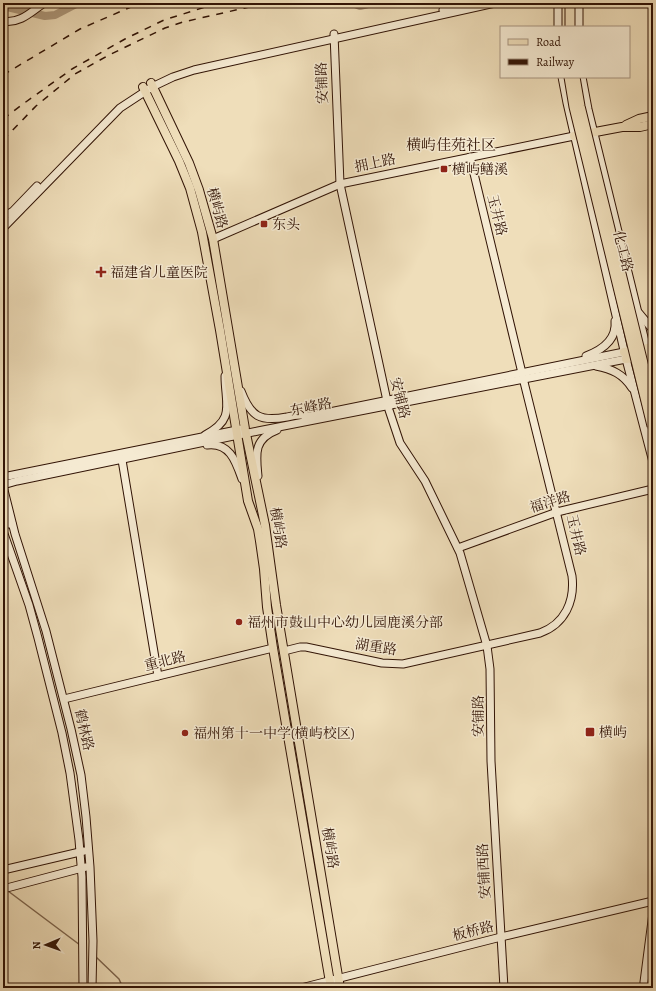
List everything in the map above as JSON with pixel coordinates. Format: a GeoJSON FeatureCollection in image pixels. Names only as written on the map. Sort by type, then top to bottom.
{"type":"FeatureCollection","features":[{"type":"Feature","properties":{"kind":"highway"},"geometry":{"type":"LineString","coordinates":[[564,3],[564,26]]}},
{"type":"Feature","properties":{"kind":"highway"},"geometry":{"type":"LineString","coordinates":[[570,3],[570,26]]}},
{"type":"Feature","properties":{"kind":"highway","name":"化工路"},"geometry":{"type":"LineString","coordinates":[[580,78],[582,114],[653,404]]}},
{"type":"Feature","properties":{"kind":"highway","name":"化工路"},"geometry":{"type":"LineString","coordinates":[[564,79],[574,108],[652,429]]}},
{"type":"Feature","properties":{"kind":"main road","name":"横屿路"},"geometry":{"type":"LineString","coordinates":[[148,87],[189,163],[199,190],[213,239],[246,431],[265,525],[276,606],[340,988]]}},
{"type":"Feature","properties":{"kind":"main road","name":"横屿路"},"geometry":{"type":"LineString","coordinates":[[148,87],[179,161],[194,203],[206,254],[248,501],[258,529],[264,569],[266,607],[330,985]]}},
{"type":"Feature","properties":{"kind":"main road"},"geometry":{"type":"LineString","coordinates":[[622,127],[653,116]]}},
{"type":"Feature","properties":{"kind":"main road"},"geometry":{"type":"LineString","coordinates":[[574,136],[622,127],[640,127],[653,124]]}},
{"type":"Feature","properties":{"kind":"main road"},"geometry":{"type":"LineString","coordinates":[[625,355],[650,351]]}},
{"type":"Feature","properties":{"kind":"street"},"geometry":{"type":"LineString","coordinates":[[3,216],[13,211],[112,109],[124,99],[148,87],[194,70],[472,3]]}},
{"type":"Feature","properties":{"kind":"street"},"geometry":{"type":"LineString","coordinates":[[334,37],[495,3]]}},
{"type":"Feature","properties":{"kind":"street"},"geometry":{"type":"LineString","coordinates":[[558,3],[558,26]]}},
{"type":"Feature","properties":{"kind":"street"},"geometry":{"type":"LineString","coordinates":[[579,3],[579,26]]}},
{"type":"Feature","properties":{"kind":"street"},"geometry":{"type":"LineString","coordinates":[[3,21],[14,22],[21,19],[42,4]]}},
{"type":"Feature","properties":{"kind":"street","name":"安铺路"},"geometry":{"type":"LineString","coordinates":[[334,37],[340,184],[387,403],[393,426],[400,443],[425,481],[462,559],[487,646],[491,681],[491,752]]}},
{"type":"Feature","properties":{"kind":"street"},"geometry":{"type":"LineString","coordinates":[[580,78],[638,312],[650,351],[653,374]]}},
{"type":"Feature","properties":{"kind":"street"},"geometry":{"type":"LineString","coordinates":[[564,79],[574,136],[625,355],[653,462]]}},
{"type":"Feature","properties":{"kind":"street"},"geometry":{"type":"LineString","coordinates":[[3,228],[114,114],[148,87]]}},
{"type":"Feature","properties":{"kind":"street","name":"拥上路"},"geometry":{"type":"LineString","coordinates":[[213,239],[340,184],[574,136]]}},
{"type":"Feature","properties":{"kind":"street","name":"玉井路"},"geometry":{"type":"LineString","coordinates":[[470,157],[573,581],[572,596],[565,613],[557,624],[544,632],[487,646]]}},
{"type":"Feature","properties":{"kind":"street"},"geometry":{"type":"LineString","coordinates":[[572,362],[603,348],[610,341],[615,332],[614,305]]}},
{"type":"Feature","properties":{"kind":"street"},"geometry":{"type":"LineString","coordinates":[[638,312],[653,330]]}},
{"type":"Feature","properties":{"kind":"street","name":"东峰路"},"geometry":{"type":"LineString","coordinates":[[522,375],[592,365],[625,355]]}},
{"type":"Feature","properties":{"kind":"street","name":"东峰路"},"geometry":{"type":"LineString","coordinates":[[246,431],[295,424],[522,375],[572,362],[625,355]]}},
{"type":"Feature","properties":{"kind":"street"},"geometry":{"type":"LineString","coordinates":[[198,439],[220,426],[225,417],[227,406],[225,389],[225,361]]}},
{"type":"Feature","properties":{"kind":"street"},"geometry":{"type":"LineString","coordinates":[[592,365],[618,373],[634,390]]}},
{"type":"Feature","properties":{"kind":"street"},"geometry":{"type":"LineString","coordinates":[[237,380],[247,405],[259,416],[270,419],[302,414],[310,416]]}},
{"type":"Feature","properties":{"kind":"street","name":"东峰路"},"geometry":{"type":"LineString","coordinates":[[3,486],[166,451],[310,416],[387,403]]}},
{"type":"Feature","properties":{"kind":"street"},"geometry":{"type":"LineString","coordinates":[[260,498],[256,462],[258,446],[271,432],[295,424]]}},
{"type":"Feature","properties":{"kind":"street","name":"东峰路"},"geometry":{"type":"LineString","coordinates":[[3,476],[237,433]]}},
{"type":"Feature","properties":{"kind":"street"},"geometry":{"type":"LineString","coordinates":[[166,451],[186,450],[212,445],[226,450],[237,462],[248,501]]}},
{"type":"Feature","properties":{"kind":"street"},"geometry":{"type":"LineString","coordinates":[[122,460],[158,676]]}},
{"type":"Feature","properties":{"kind":"street","name":"鹤林路"},"geometry":{"type":"LineString","coordinates":[[3,486],[12,524],[42,619],[64,699],[81,775],[90,867],[93,941],[92,988]]}},
{"type":"Feature","properties":{"kind":"street","name":"福洋路"},"geometry":{"type":"LineString","coordinates":[[458,548],[557,512],[653,488]]}},
{"type":"Feature","properties":{"kind":"street"},"geometry":{"type":"LineString","coordinates":[[3,524],[12,524]]}},
{"type":"Feature","properties":{"kind":"street"},"geometry":{"type":"LineString","coordinates":[[3,531],[9,529],[12,524]]}},
{"type":"Feature","properties":{"kind":"street","name":"鹤林路"},"geometry":{"type":"LineString","coordinates":[[3,531],[34,623],[62,733],[71,781],[81,868],[83,988]]}},
{"type":"Feature","properties":{"kind":"street","name":"湖重路"},"geometry":{"type":"LineString","coordinates":[[284,651],[306,647],[382,663],[399,664],[487,646]]}},
{"type":"Feature","properties":{"kind":"street","name":"重北路"},"geometry":{"type":"LineString","coordinates":[[64,699],[273,648]]}},
{"type":"Feature","properties":{"kind":"street","name":"安铺西路"},"geometry":{"type":"LineString","coordinates":[[491,752],[504,988]]}},
{"type":"Feature","properties":{"kind":"street"},"geometry":{"type":"LineString","coordinates":[[3,870],[88,850]]}},
{"type":"Feature","properties":{"kind":"street"},"geometry":{"type":"LineString","coordinates":[[3,889],[81,868],[90,867]]}},
{"type":"Feature","properties":{"kind":"street","name":"板桥路"},"geometry":{"type":"LineString","coordinates":[[301,988],[330,985],[339,979],[501,937],[653,901]]}},
{"type":"Feature","properties":{"kind":"street"},"geometry":{"type":"LineString","coordinates":[[644,988],[653,912]]}},
{"type":"Feature","properties":{"kind":"waterway"},"geometry":{"type":"LineString","coordinates":[[3,6],[45,16],[55,15],[78,3]]}},
{"type":"Feature","properties":{"kind":"waterway"},"geometry":{"type":"LineString","coordinates":[[353,3],[360,6],[372,3]]}},
{"type":"Feature","properties":{"kind":"waterway"},"geometry":{"type":"LineString","coordinates":[[8,891],[80,945]]}},
{"type":"Feature","properties":{"kind":"waterway"},"geometry":{"type":"LineString","coordinates":[[96,957],[119,979],[123,988]]}},
{"type":"Feature","properties":{"kind":"railway"},"geometry":{"type":"LineString","coordinates":[[3,75],[80,29],[140,3]]}},
{"type":"Feature","properties":{"kind":"railway"},"geometry":{"type":"LineString","coordinates":[[3,119],[72,69],[125,39],[164,20],[218,3]]}},
{"type":"Feature","properties":{"kind":"railway"},"geometry":{"type":"LineString","coordinates":[[3,140],[36,106],[75,74],[109,55],[165,28],[183,22],[267,3]]}},
{"type":"Feature","properties":{"kind":"place","name":"横屿鳝溪"},"geometry":{"type":"Point","coordinates":[444,169]}},
{"type":"Feature","properties":{"kind":"place","name":"东头"},"geometry":{"type":"Point","coordinates":[264,224]}},
{"type":"Feature","properties":{"kind":"place","name":"福建省儿童医院"},"geometry":{"type":"Point","coordinates":[101,272]}},
{"type":"Feature","properties":{"kind":"place","name":"福州市鼓山中心幼儿园鹿溪分部"},"geometry":{"type":"Point","coordinates":[239,622]}},
{"type":"Feature","properties":{"kind":"place","name":"横屿"},"geometry":{"type":"Point","coordinates":[590,732]}},
{"type":"Feature","properties":{"kind":"place","name":"福州第十一中学(横屿校区)"},"geometry":{"type":"Point","coordinates":[185,733]}},
{"type":"Feature","properties":{"kind":"district","name":"横屿佳苑社区"},"geometry":{"type":"Point","coordinates":[451,145]}}]}
